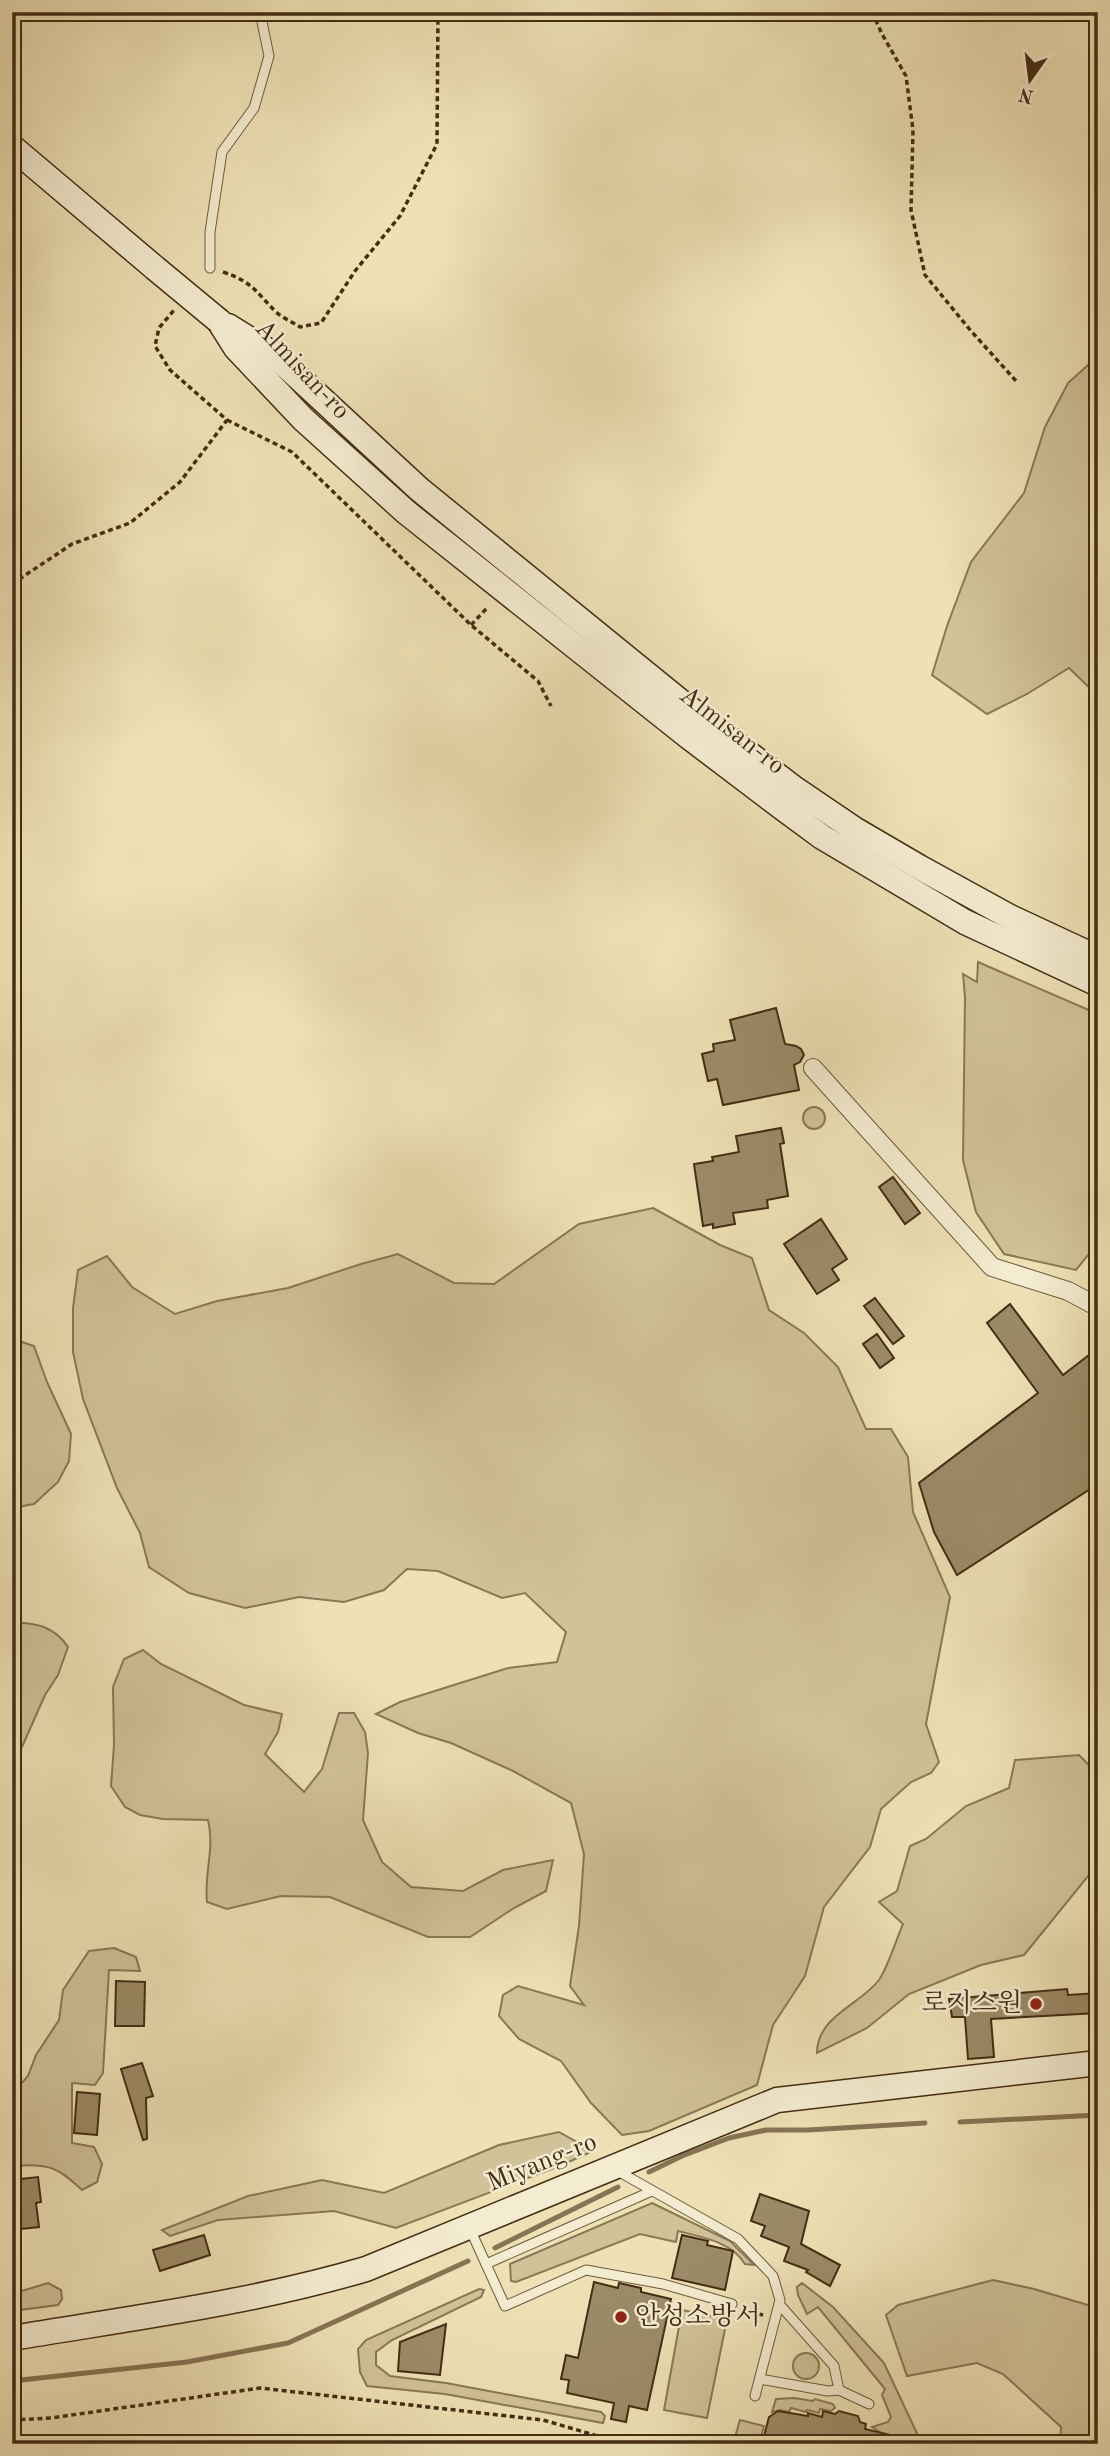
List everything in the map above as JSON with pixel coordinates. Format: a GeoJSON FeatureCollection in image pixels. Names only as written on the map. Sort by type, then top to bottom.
{"type":"FeatureCollection","features":[{"type":"Feature","properties":{"kind":"main road"},"geometry":{"type":"LineString","coordinates":[[12,147],[219,321]]}},
{"type":"Feature","properties":{"kind":"main road","name":"Almisan-ro"},"geometry":{"type":"LineString","coordinates":[[219,321],[273,354],[419,489],[681,702],[795,789],[854,829],[919,867],[1010,917],[1098,958]]}},
{"type":"Feature","properties":{"kind":"main road","name":"Almisan-ro"},"geometry":{"type":"LineString","coordinates":[[219,321],[236,348],[303,419],[406,512],[688,737],[822,837],[965,922],[1098,984]]}},
{"type":"Feature","properties":{"kind":"main road","name":"Miyang-ro"},"geometry":{"type":"LineString","coordinates":[[12,2338],[248,2299],[308,2286],[366,2269],[778,2099],[1098,2063]]}},
{"type":"Feature","properties":{"kind":"street"},"geometry":{"type":"LineString","coordinates":[[813,1068],[992,1267],[1068,1291],[1098,1307]]}},
{"type":"Feature","properties":{"kind":"lane"},"geometry":{"type":"LineString","coordinates":[[211,268],[210,232],[222,152],[254,108],[270,56],[260,12]]}},
{"type":"Feature","properties":{"kind":"lane"},"geometry":{"type":"LineString","coordinates":[[611,2167],[738,2239],[774,2276],[780,2300],[755,2396]]}},
{"type":"Feature","properties":{"kind":"lane"},"geometry":{"type":"LineString","coordinates":[[486,2264],[652,2191]]}},
{"type":"Feature","properties":{"kind":"lane"},"geometry":{"type":"LineString","coordinates":[[468,2226],[506,2306],[586,2270],[663,2284],[732,2304]]}},
{"type":"Feature","properties":{"kind":"lane"},"geometry":{"type":"LineString","coordinates":[[779,2304],[834,2366],[839,2390]]}},
{"type":"Feature","properties":{"kind":"lane"},"geometry":{"type":"LineString","coordinates":[[760,2379],[828,2391],[839,2390],[869,2404]]}},
{"type":"Feature","properties":{"kind":"path"},"geometry":{"type":"LineString","coordinates":[[211,268],[237,276],[258,291],[278,314],[300,327],[321,323],[355,271],[400,216],[437,144],[438,12]]}},
{"type":"Feature","properties":{"kind":"path"},"geometry":{"type":"LineString","coordinates":[[872,12],[906,76],[913,130],[911,210],[925,275],[1017,382]]}},
{"type":"Feature","properties":{"kind":"path"},"geometry":{"type":"LineString","coordinates":[[176,308],[159,328],[155,346],[170,370],[227,420],[292,452],[471,625],[538,681],[551,706]]}},
{"type":"Feature","properties":{"kind":"path"},"geometry":{"type":"LineString","coordinates":[[12,584],[72,544],[130,523],[180,482],[227,420]]}},
{"type":"Feature","properties":{"kind":"path"},"geometry":{"type":"LineString","coordinates":[[471,625],[488,607]]}},
{"type":"Feature","properties":{"kind":"path"},"geometry":{"type":"LineString","coordinates":[[732,2304],[742,2310],[775,2318]]}},
{"type":"Feature","properties":{"kind":"path"},"geometry":{"type":"LineString","coordinates":[[12,2420],[51,2418],[260,2388],[543,2420],[625,2444]]}},
{"type":"Feature","properties":{"kind":"shaded area"},"geometry":{"type":"Polygon","coordinates":[[[1098,356],[1098,696],[1069,668],[1027,694],[987,714],[932,675],[947,626],[971,562],[1024,493],[1045,427],[1068,383],[1098,356]]]}},
{"type":"Feature","properties":{"kind":"shaded area"},"geometry":{"type":"Polygon","coordinates":[[[978,962],[1098,1014],[1098,1243],[1076,1270],[1004,1254],[976,1212],[963,1160],[963,974],[977,982],[978,962]]]}},
{"type":"Feature","properties":{"kind":"shaded area"},"geometry":{"type":"Polygon","coordinates":[[[814,1107],[822,1110],[825,1118],[822,1126],[814,1129],[806,1126],[803,1118],[806,1110],[814,1107]]]}},
{"type":"Feature","properties":{"kind":"shaded area"},"geometry":{"type":"Polygon","coordinates":[[[653,1208],[720,1245],[752,1258],[769,1310],[804,1333],[838,1367],[866,1429],[891,1429],[908,1457],[913,1512],[950,1597],[926,1724],[939,1762],[931,1773],[911,1782],[881,1809],[870,1847],[824,1907],[805,1976],[773,2025],[757,2085],[649,2131],[622,2135],[591,2103],[561,2061],[519,2039],[499,2016],[503,1995],[518,1986],[584,2005],[570,1986],[579,1926],[584,1854],[571,1803],[513,1771],[376,1714],[400,1702],[508,1668],[557,1662],[566,1632],[525,1593],[502,1598],[438,1571],[407,1569],[384,1590],[344,1602],[299,1597],[245,1608],[189,1593],[149,1567],[140,1533],[117,1488],[83,1399],[73,1352],[73,1308],[78,1270],[107,1256],[132,1287],[175,1314],[217,1301],[288,1288],[398,1254],[454,1283],[494,1284],[579,1224],[653,1208]]]}},
{"type":"Feature","properties":{"kind":"shaded area"},"geometry":{"type":"Polygon","coordinates":[[[16,1340],[34,1346],[71,1434],[69,1461],[58,1482],[34,1504],[12,1508],[12,1342],[16,1340]]]}},
{"type":"Feature","properties":{"kind":"shaded area"},"geometry":{"type":"Polygon","coordinates":[[[12,1622],[44,1627],[57,1634],[68,1647],[58,1675],[45,1695],[22,1747],[12,1753],[12,1622]]]}},
{"type":"Feature","properties":{"kind":"shaded area"},"geometry":{"type":"Polygon","coordinates":[[[143,1650],[161,1664],[244,1705],[282,1714],[278,1732],[265,1754],[304,1792],[322,1769],[339,1713],[354,1713],[365,1732],[368,1753],[363,1820],[382,1862],[411,1887],[463,1891],[503,1870],[553,1860],[546,1891],[470,1937],[428,1937],[330,1897],[281,1896],[227,1909],[207,1902],[210,1841],[208,1820],[163,1819],[140,1815],[125,1807],[111,1786],[114,1745],[113,1687],[124,1659],[143,1650]]]}},
{"type":"Feature","properties":{"kind":"shaded area"},"geometry":{"type":"Polygon","coordinates":[[[1079,1755],[1088,1764],[1098,1787],[1098,1864],[1024,1955],[981,1965],[909,1994],[867,2028],[817,2053],[824,2029],[871,1989],[886,1968],[903,1924],[879,1902],[897,1891],[910,1846],[926,1839],[966,1806],[1009,1788],[1015,1760],[1079,1755]]]}},
{"type":"Feature","properties":{"kind":"shaded area"},"geometry":{"type":"Polygon","coordinates":[[[114,1948],[136,1957],[140,1971],[109,1970],[103,2073],[95,2085],[72,2083],[72,2143],[94,2147],[102,2164],[97,2182],[82,2190],[65,2175],[51,2168],[35,2165],[12,2166],[12,2094],[28,2076],[36,2055],[59,2020],[63,1990],[89,1951],[114,1948]]]}},
{"type":"Feature","properties":{"kind":"shaded area"},"geometry":{"type":"Polygon","coordinates":[[[559,2132],[593,2151],[396,2228],[334,2211],[218,2220],[170,2236],[162,2230],[248,2196],[322,2180],[384,2193],[499,2145],[559,2132]]]}},
{"type":"Feature","properties":{"kind":"shaded area"},"geometry":{"type":"Polygon","coordinates":[[[652,2203],[730,2241],[754,2265],[745,2264],[724,2245],[678,2231],[676,2242],[640,2234],[516,2282],[511,2281],[510,2264],[652,2203]]]}},
{"type":"Feature","properties":{"kind":"shaded area"},"geometry":{"type":"Polygon","coordinates":[[[993,2280],[1098,2308],[1098,2443],[1083,2436],[1078,2444],[1060,2444],[1061,2427],[1003,2374],[977,2363],[907,2376],[886,2315],[898,2305],[993,2280]]]}},
{"type":"Feature","properties":{"kind":"shaded area"},"geometry":{"type":"Polygon","coordinates":[[[48,2283],[61,2290],[62,2299],[58,2305],[12,2311],[12,2294],[48,2283]]]}},
{"type":"Feature","properties":{"kind":"shaded area"},"geometry":{"type":"Polygon","coordinates":[[[802,2283],[833,2307],[884,2363],[922,2444],[900,2444],[872,2427],[888,2422],[891,2417],[882,2395],[885,2389],[818,2307],[807,2314],[798,2295],[797,2287],[802,2283]]]}},
{"type":"Feature","properties":{"kind":"shaded area"},"geometry":{"type":"Polygon","coordinates":[[[479,2289],[484,2290],[481,2297],[392,2340],[376,2352],[376,2365],[390,2376],[446,2383],[601,2412],[605,2416],[603,2423],[445,2394],[367,2386],[360,2372],[358,2349],[366,2340],[479,2289]]]}},
{"type":"Feature","properties":{"kind":"shaded area"},"geometry":{"type":"Polygon","coordinates":[[[682,2310],[727,2319],[707,2418],[664,2410],[682,2310]]]}},
{"type":"Feature","properties":{"kind":"shaded area"},"geometry":{"type":"Polygon","coordinates":[[[806,2353],[816,2356],[819,2366],[816,2376],[806,2379],[796,2376],[793,2366],[796,2356],[806,2353]]]}},
{"type":"Feature","properties":{"kind":"shaded area"},"geometry":{"type":"Polygon","coordinates":[[[776,2399],[815,2399],[833,2404],[835,2408],[831,2411],[820,2409],[819,2413],[791,2408],[789,2412],[772,2412],[776,2399]]]}},
{"type":"Feature","properties":{"kind":"shaded area"},"geometry":{"type":"Polygon","coordinates":[[[740,2420],[764,2426],[759,2444],[733,2444],[740,2420]]]}},
{"type":"Feature","properties":{"kind":"building"},"geometry":{"type":"Polygon","coordinates":[[[776,1008],[785,1044],[796,1046],[804,1055],[800,1062],[794,1065],[799,1090],[723,1105],[717,1079],[708,1081],[702,1054],[714,1051],[713,1044],[735,1040],[730,1020],[776,1008]]]}},
{"type":"Feature","properties":{"kind":"building"},"geometry":{"type":"Polygon","coordinates":[[[781,1128],[784,1143],[780,1144],[788,1196],[767,1200],[768,1208],[733,1213],[735,1224],[713,1228],[713,1224],[703,1226],[694,1164],[713,1161],[712,1157],[739,1152],[736,1136],[781,1128]]]}},
{"type":"Feature","properties":{"kind":"building"},"geometry":{"type":"Polygon","coordinates":[[[893,1177],[920,1213],[905,1224],[879,1187],[893,1177]]]}},
{"type":"Feature","properties":{"kind":"building"},"geometry":{"type":"Polygon","coordinates":[[[821,1219],[847,1259],[832,1269],[839,1280],[817,1294],[784,1244],[821,1219]]]}},
{"type":"Feature","properties":{"kind":"building"},"geometry":{"type":"Polygon","coordinates":[[[875,1298],[904,1336],[893,1344],[864,1306],[875,1298]]]}},
{"type":"Feature","properties":{"kind":"building"},"geometry":{"type":"Polygon","coordinates":[[[1010,1304],[1063,1375],[1098,1348],[1098,1484],[957,1575],[934,1532],[919,1483],[1038,1393],[987,1323],[1010,1304]]]}},
{"type":"Feature","properties":{"kind":"building"},"geometry":{"type":"Polygon","coordinates":[[[877,1334],[894,1358],[880,1368],[863,1344],[877,1334]]]}},
{"type":"Feature","properties":{"kind":"building"},"geometry":{"type":"Polygon","coordinates":[[[116,1981],[145,1982],[144,2026],[115,2026],[116,1981]]]}},
{"type":"Feature","properties":{"kind":"building"},"geometry":{"type":"Polygon","coordinates":[[[1067,1989],[1068,1995],[1098,1993],[1098,2013],[991,2019],[994,2057],[968,2059],[965,2017],[952,2017],[949,1999],[1067,1989]]]}},
{"type":"Feature","properties":{"kind":"building"},"geometry":{"type":"Polygon","coordinates":[[[142,2063],[153,2096],[146,2098],[147,2139],[143,2140],[121,2069],[142,2063]]]}},
{"type":"Feature","properties":{"kind":"building"},"geometry":{"type":"Polygon","coordinates":[[[77,2092],[100,2094],[97,2135],[74,2133],[77,2092]]]}},
{"type":"Feature","properties":{"kind":"building"},"geometry":{"type":"Polygon","coordinates":[[[38,2177],[41,2202],[36,2203],[39,2227],[12,2230],[12,2180],[38,2177]]]}},
{"type":"Feature","properties":{"kind":"building"},"geometry":{"type":"Polygon","coordinates":[[[760,2194],[809,2211],[801,2244],[840,2265],[830,2286],[806,2272],[808,2270],[784,2261],[789,2247],[761,2236],[765,2226],[751,2221],[760,2194]]]}},
{"type":"Feature","properties":{"kind":"building"},"geometry":{"type":"Polygon","coordinates":[[[204,2235],[210,2255],[160,2271],[153,2250],[204,2235]]]}},
{"type":"Feature","properties":{"kind":"building"},"geometry":{"type":"Polygon","coordinates":[[[682,2235],[733,2251],[725,2290],[672,2278],[682,2235]]]}},
{"type":"Feature","properties":{"kind":"building"},"geometry":{"type":"Polygon","coordinates":[[[594,2282],[618,2288],[619,2283],[641,2288],[641,2292],[671,2299],[647,2410],[629,2406],[626,2422],[611,2419],[614,2403],[567,2393],[569,2380],[561,2379],[566,2355],[578,2358],[594,2282]]]}},
{"type":"Feature","properties":{"kind":"building"},"geometry":{"type":"Polygon","coordinates":[[[446,2324],[440,2375],[398,2371],[400,2342],[446,2324]]]}},
{"type":"Feature","properties":{"kind":"building"},"geometry":{"type":"Polygon","coordinates":[[[778,2411],[822,2417],[823,2411],[835,2414],[839,2411],[858,2416],[860,2422],[866,2424],[865,2429],[903,2438],[902,2444],[762,2444],[769,2417],[778,2411]]]}},
{"type":"Feature","properties":{"kind":"waterway"},"geometry":{"type":"LineString","coordinates":[[960,2122],[1098,2115]]}},
{"type":"Feature","properties":{"kind":"waterway"},"geometry":{"type":"LineString","coordinates":[[649,2172],[729,2138],[766,2130],[925,2123]]}},
{"type":"Feature","properties":{"kind":"waterway"},"geometry":{"type":"LineString","coordinates":[[495,2248],[618,2187]]}},
{"type":"Feature","properties":{"kind":"waterway"},"geometry":{"type":"LineString","coordinates":[[12,2381],[187,2362],[288,2343],[468,2261]]}},
{"type":"Feature","properties":{"kind":"place","name":"로지스원"},"geometry":{"type":"Point","coordinates":[1036,2004]}},
{"type":"Feature","properties":{"kind":"place","name":"안성소방서"},"geometry":{"type":"Point","coordinates":[621,2317]}}]}
